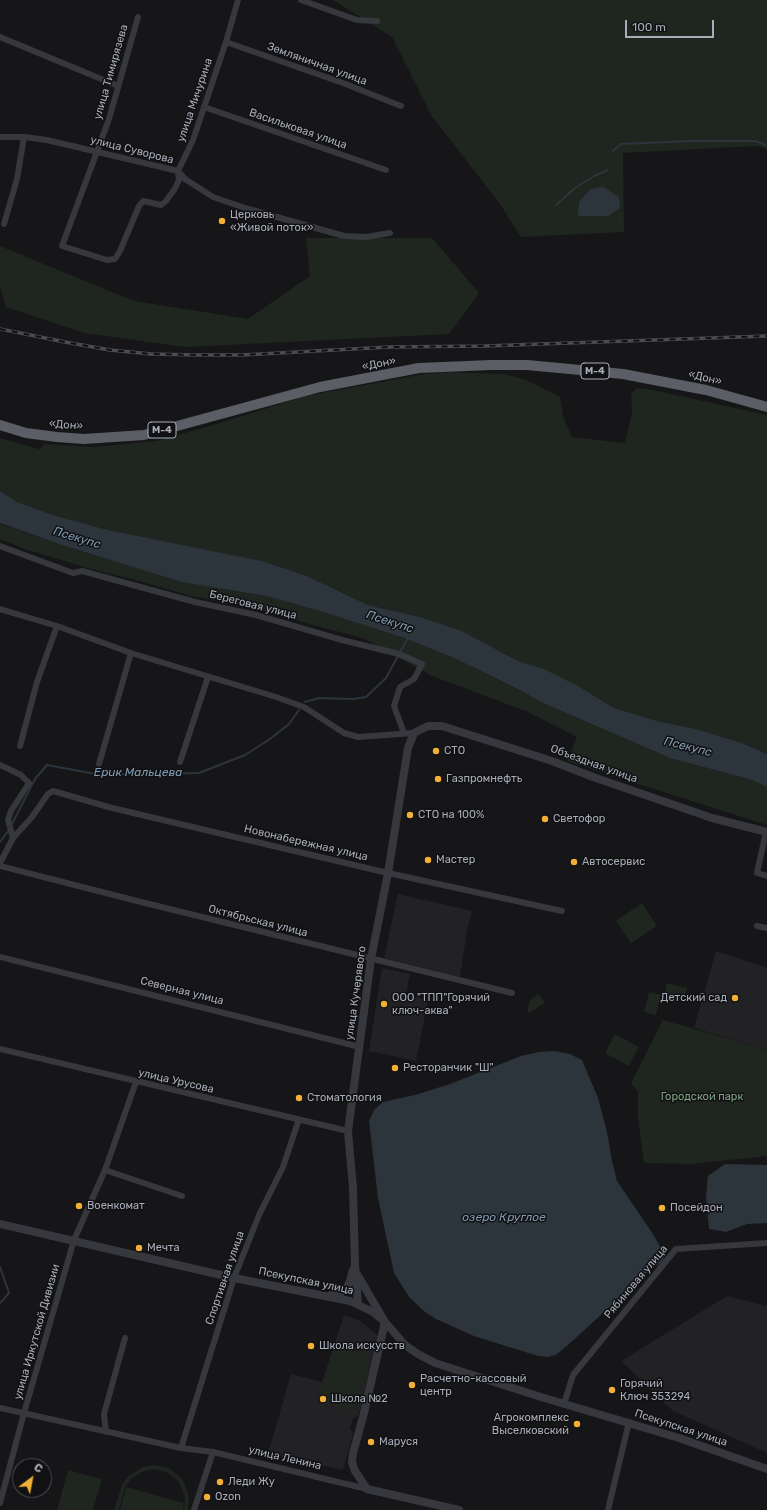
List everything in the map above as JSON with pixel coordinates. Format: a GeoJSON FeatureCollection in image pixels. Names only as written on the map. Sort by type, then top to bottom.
{"type":"FeatureCollection","features":[{"type":"Feature","properties":{"kind":"highway","name":"«Дон»"},"geometry":{"type":"LineString","coordinates":[[0,425],[26,433],[84,439],[136,435],[320,387],[419,368],[491,365],[527,365],[623,374],[706,390],[767,406]]}},
{"type":"Feature","properties":{"kind":"street","name":"улица Мичурина"},"geometry":{"type":"LineString","coordinates":[[108,260],[115,259],[139,206],[143,201],[161,205],[174,190],[179,180],[178,171],[193,140],[226,42],[238,0]]}},
{"type":"Feature","properties":{"kind":"street"},"geometry":{"type":"LineString","coordinates":[[301,0],[357,20],[377,21]]}},
{"type":"Feature","properties":{"kind":"street","name":"улица Тимирязева"},"geometry":{"type":"LineString","coordinates":[[108,260],[62,246],[109,119],[138,17]]}},
{"type":"Feature","properties":{"kind":"street"},"geometry":{"type":"LineString","coordinates":[[0,37],[118,86]]}},
{"type":"Feature","properties":{"kind":"street","name":"Земляничная улица"},"geometry":{"type":"LineString","coordinates":[[226,42],[343,83],[401,106]]}},
{"type":"Feature","properties":{"kind":"street","name":"Васильковая улица"},"geometry":{"type":"LineString","coordinates":[[204,107],[386,170]]}},
{"type":"Feature","properties":{"kind":"street","name":"улица Суворова"},"geometry":{"type":"LineString","coordinates":[[0,137],[24,137],[47,140],[178,171],[185,179],[213,197],[245,208],[344,236],[366,237],[390,234]]}},
{"type":"Feature","properties":{"kind":"street"},"geometry":{"type":"LineString","coordinates":[[4,224],[18,179],[24,137]]}},
{"type":"Feature","properties":{"kind":"street","name":"Береговая улица"},"geometry":{"type":"LineString","coordinates":[[0,546],[73,573],[82,571],[195,602],[256,615],[342,640],[399,654],[422,664],[414,680],[400,687],[394,706],[404,733]]}},
{"type":"Feature","properties":{"kind":"street"},"geometry":{"type":"LineString","coordinates":[[0,609],[57,626],[131,653],[276,697],[304,707],[344,734],[358,737],[414,733]]}},
{"type":"Feature","properties":{"kind":"street"},"geometry":{"type":"LineString","coordinates":[[20,746],[37,682],[57,626]]}},
{"type":"Feature","properties":{"kind":"street"},"geometry":{"type":"LineString","coordinates":[[99,764],[131,653]]}},
{"type":"Feature","properties":{"kind":"street"},"geometry":{"type":"LineString","coordinates":[[180,762],[208,677]]}},
{"type":"Feature","properties":{"kind":"street","name":"Объездная улица"},"geometry":{"type":"LineString","coordinates":[[414,733],[428,726],[442,726],[552,761],[593,777],[712,818],[766,832]]}},
{"type":"Feature","properties":{"kind":"street","name":"улица Кучерявого"},"geometry":{"type":"LineString","coordinates":[[358,1304],[354,1260],[353,1188],[348,1131],[371,959],[388,873],[408,748],[414,733]]}},
{"type":"Feature","properties":{"kind":"street"},"geometry":{"type":"LineString","coordinates":[[0,765],[21,775],[29,783],[11,811],[8,820],[13,838],[0,864]]}},
{"type":"Feature","properties":{"kind":"street","name":"Новонабережная улица"},"geometry":{"type":"LineString","coordinates":[[13,838],[32,817],[48,794],[53,791],[112,808],[388,873],[562,911]]}},
{"type":"Feature","properties":{"kind":"street"},"geometry":{"type":"LineString","coordinates":[[766,832],[757,873],[767,876]]}},
{"type":"Feature","properties":{"kind":"street","name":"Октябрьская улица"},"geometry":{"type":"LineString","coordinates":[[0,864],[371,959],[512,993]]}},
{"type":"Feature","properties":{"kind":"street"},"geometry":{"type":"LineString","coordinates":[[757,926],[767,928]]}},
{"type":"Feature","properties":{"kind":"street","name":"Северная улица"},"geometry":{"type":"LineString","coordinates":[[0,957],[360,1047]]}},
{"type":"Feature","properties":{"kind":"street","name":"улица Урусова"},"geometry":{"type":"LineString","coordinates":[[0,1049],[348,1131]]}},
{"type":"Feature","properties":{"kind":"street","name":"улица Иркутской Дивизии"},"geometry":{"type":"LineString","coordinates":[[0,1503],[24,1413],[74,1240],[105,1170],[136,1082]]}},
{"type":"Feature","properties":{"kind":"street","name":"Спортивная улица"},"geometry":{"type":"LineString","coordinates":[[181,1448],[234,1278],[259,1215],[283,1167],[300,1120]]}},
{"type":"Feature","properties":{"kind":"street"},"geometry":{"type":"LineString","coordinates":[[105,1170],[182,1196]]}},
{"type":"Feature","properties":{"kind":"street","name":"Псекупская улица"},"geometry":{"type":"LineString","coordinates":[[0,1224],[234,1278],[328,1296],[358,1304],[373,1312],[385,1322],[400,1340],[410,1349],[435,1363],[564,1404],[629,1422],[767,1469]]}},
{"type":"Feature","properties":{"kind":"street","name":"Рябиновая улица"},"geometry":{"type":"LineString","coordinates":[[564,1404],[573,1375],[676,1249],[767,1243]]}},
{"type":"Feature","properties":{"kind":"street","name":"улица Кучерявого"},"geometry":{"type":"LineString","coordinates":[[328,1296],[341,1292],[348,1286],[354,1260]]}},
{"type":"Feature","properties":{"kind":"street","name":"улица Кучерявого"},"geometry":{"type":"LineString","coordinates":[[355,1270],[385,1322]]}},
{"type":"Feature","properties":{"kind":"street"},"geometry":{"type":"LineString","coordinates":[[367,1489],[355,1471],[352,1462],[385,1322]]}},
{"type":"Feature","properties":{"kind":"street"},"geometry":{"type":"LineString","coordinates":[[106,1432],[104,1414],[125,1338]]}},
{"type":"Feature","properties":{"kind":"street","name":"улица Ленина"},"geometry":{"type":"LineString","coordinates":[[0,1408],[181,1448],[213,1452],[367,1489],[433,1507],[459,1510]]}},
{"type":"Feature","properties":{"kind":"street"},"geometry":{"type":"LineString","coordinates":[[608,1510],[629,1422]]}},
{"type":"Feature","properties":{"kind":"street"},"geometry":{"type":"LineString","coordinates":[[194,1510],[213,1452]]}},
{"type":"Feature","properties":{"kind":"shaded area"},"geometry":{"type":"Polygon","coordinates":[[[398,894],[472,911],[467,931],[460,977],[384,958],[398,894]]]}},
{"type":"Feature","properties":{"kind":"shaded area","name":"Детский сад"},"geometry":{"type":"Polygon","coordinates":[[[716,951],[767,968],[767,1050],[694,1028],[716,951]]]}},
{"type":"Feature","properties":{"kind":"shaded area","name":"ООО \"ТПП\"Горячий ключ-аква\""},"geometry":{"type":"Polygon","coordinates":[[[382,968],[410,974],[406,994],[428,1000],[416,1061],[369,1051],[382,968]]]}},
{"type":"Feature","properties":{"kind":"shaded area"},"geometry":{"type":"Polygon","coordinates":[[[727,1296],[767,1306],[767,1453],[673,1411],[621,1361],[727,1296]]]}},
{"type":"Feature","properties":{"kind":"shaded area","name":"Школа №2"},"geometry":{"type":"Polygon","coordinates":[[[344,1315],[360,1321],[380,1337],[358,1416],[353,1418],[350,1428],[353,1433],[343,1470],[268,1454],[291,1374],[322,1382],[344,1315]]]}},
{"type":"Feature","properties":{"kind":"green space"},"geometry":{"type":"Polygon","coordinates":[[[333,0],[767,0],[767,149],[757,146],[623,153],[624,232],[521,237],[500,204],[431,115],[392,37],[333,0]]]}},
{"type":"Feature","properties":{"kind":"green space"},"geometry":{"type":"Polygon","coordinates":[[[306,238],[432,238],[479,293],[449,334],[185,347],[84,333],[6,307],[0,286],[0,246],[134,301],[248,319],[310,276],[306,238]]]}},
{"type":"Feature","properties":{"kind":"green space"},"geometry":{"type":"Polygon","coordinates":[[[452,372],[505,374],[526,380],[560,397],[563,416],[572,437],[625,443],[632,412],[631,395],[637,388],[653,390],[767,415],[767,754],[742,743],[696,729],[657,721],[614,708],[578,686],[544,669],[518,661],[462,631],[420,617],[368,605],[307,576],[262,561],[108,530],[53,515],[17,502],[0,491],[0,438],[39,449],[45,444],[93,447],[157,441],[305,396],[424,374],[452,372]]]}},
{"type":"Feature","properties":{"kind":"green space"},"geometry":{"type":"Polygon","coordinates":[[[0,524],[181,582],[266,596],[320,611],[407,639],[454,658],[516,688],[543,703],[670,758],[752,780],[767,787],[767,825],[567,761],[577,737],[528,712],[432,676],[363,638],[254,608],[191,596],[91,569],[25,549],[0,539],[0,524]]]}},
{"type":"Feature","properties":{"kind":"green space"},"geometry":{"type":"Polygon","coordinates":[[[642,903],[657,926],[631,943],[616,921],[642,903]]]}},
{"type":"Feature","properties":{"kind":"green space"},"geometry":{"type":"Polygon","coordinates":[[[667,983],[687,988],[683,1002],[664,996],[667,983]]]}},
{"type":"Feature","properties":{"kind":"green space"},"geometry":{"type":"Polygon","coordinates":[[[649,992],[661,995],[656,1015],[644,1012],[649,992]]]}},
{"type":"Feature","properties":{"kind":"green space"},"geometry":{"type":"Polygon","coordinates":[[[539,994],[545,1003],[529,1013],[527,1010],[531,999],[539,994]]]}},
{"type":"Feature","properties":{"kind":"green space","name":"Городской парк"},"geometry":{"type":"Polygon","coordinates":[[[663,1020],[767,1050],[767,1156],[691,1164],[644,1163],[638,1119],[638,1092],[631,1083],[663,1020]]]}},
{"type":"Feature","properties":{"kind":"green space"},"geometry":{"type":"Polygon","coordinates":[[[615,1034],[639,1047],[629,1066],[605,1053],[615,1034]]]}},
{"type":"Feature","properties":{"kind":"green space"},"geometry":{"type":"Polygon","coordinates":[[[335,1345],[371,1357],[354,1412],[318,1400],[335,1345]]]}},
{"type":"Feature","properties":{"kind":"green space"},"geometry":{"type":"Polygon","coordinates":[[[155,1465],[169,1468],[183,1480],[189,1496],[188,1510],[184,1510],[185,1496],[179,1482],[167,1472],[155,1469],[144,1471],[131,1479],[125,1487],[119,1510],[114,1510],[122,1485],[128,1476],[143,1467],[155,1465]]]}},
{"type":"Feature","properties":{"kind":"green space"},"geometry":{"type":"Polygon","coordinates":[[[68,1470],[102,1479],[93,1510],[57,1510],[68,1470]]]}},
{"type":"Feature","properties":{"kind":"green space"},"geometry":{"type":"Polygon","coordinates":[[[126,1487],[184,1503],[183,1510],[120,1510],[126,1487]]]}},
{"type":"Feature","properties":{"kind":"water"},"geometry":{"type":"Polygon","coordinates":[[[603,187],[619,197],[620,208],[608,216],[578,216],[579,202],[591,189],[603,187]]]}},
{"type":"Feature","properties":{"kind":"water","name":"Псекупс"},"geometry":{"type":"Polygon","coordinates":[[[0,491],[17,502],[53,515],[108,530],[262,561],[307,576],[368,605],[420,617],[462,631],[518,661],[544,669],[578,686],[614,708],[657,721],[696,729],[742,743],[767,754],[767,787],[752,780],[670,758],[543,703],[516,688],[454,658],[407,639],[320,611],[266,596],[181,582],[59,544],[0,523],[0,491]]]}},
{"type":"Feature","properties":{"kind":"water","name":"озеро Круглое"},"geometry":{"type":"Polygon","coordinates":[[[555,1051],[570,1054],[582,1060],[598,1098],[617,1181],[653,1234],[663,1252],[664,1258],[661,1263],[651,1269],[568,1345],[556,1355],[548,1357],[538,1356],[474,1336],[436,1319],[425,1312],[409,1297],[394,1273],[378,1198],[369,1121],[374,1110],[383,1102],[415,1095],[450,1084],[521,1056],[539,1052],[555,1051]]]}},
{"type":"Feature","properties":{"kind":"water"},"geometry":{"type":"Polygon","coordinates":[[[725,1164],[767,1165],[767,1223],[747,1224],[726,1232],[709,1229],[706,1198],[708,1176],[725,1164]]]}},
{"type":"Feature","properties":{"kind":"waterway"},"geometry":{"type":"LineString","coordinates":[[613,151],[621,144],[692,141],[756,141],[765,145]]}},
{"type":"Feature","properties":{"kind":"waterway"},"geometry":{"type":"LineString","coordinates":[[556,205],[575,188],[594,176],[608,170]]}},
{"type":"Feature","properties":{"kind":"waterway","name":"Ерик Мальцева"},"geometry":{"type":"LineString","coordinates":[[305,702],[319,698],[353,699],[366,697],[386,678],[408,638]]}},
{"type":"Feature","properties":{"kind":"waterway","name":"Ерик Мальцева"},"geometry":{"type":"LineString","coordinates":[[12,824],[35,779],[47,765],[101,775],[199,773],[245,755],[270,739],[289,724],[299,710]]}},
{"type":"Feature","properties":{"kind":"waterway","name":"Ерик Мальцева"},"geometry":{"type":"LineString","coordinates":[[0,842],[9,830]]}},
{"type":"Feature","properties":{"kind":"waterway","name":"Ерик Мальцева"},"geometry":{"type":"LineString","coordinates":[[0,1267],[9,1293],[0,1303]]}},
{"type":"Feature","properties":{"kind":"railway"},"geometry":{"type":"LineString","coordinates":[[0,329],[110,350],[151,354],[197,355],[242,355],[389,347],[485,346],[767,336]]}},
{"type":"Feature","properties":{"kind":"place","name":"Церковь «Живой поток»"},"geometry":{"type":"Point","coordinates":[222,221]}},
{"type":"Feature","properties":{"kind":"place","name":"СТО"},"geometry":{"type":"Point","coordinates":[436,751]}},
{"type":"Feature","properties":{"kind":"place","name":"Газпромнефть"},"geometry":{"type":"Point","coordinates":[438,779]}},
{"type":"Feature","properties":{"kind":"place","name":"СТО на 100%"},"geometry":{"type":"Point","coordinates":[410,815]}},
{"type":"Feature","properties":{"kind":"place","name":"Светофор"},"geometry":{"type":"Point","coordinates":[545,819]}},
{"type":"Feature","properties":{"kind":"place","name":"Мастер"},"geometry":{"type":"Point","coordinates":[428,860]}},
{"type":"Feature","properties":{"kind":"place","name":"Автосервис"},"geometry":{"type":"Point","coordinates":[574,862]}},
{"type":"Feature","properties":{"kind":"place","name":"Детский сад"},"geometry":{"type":"Point","coordinates":[735,998]}},
{"type":"Feature","properties":{"kind":"place","name":"ООО \"ТПП\"Горячий ключ-аква\""},"geometry":{"type":"Point","coordinates":[384,1004]}},
{"type":"Feature","properties":{"kind":"place","name":"Ресторанчик \"Ш\""},"geometry":{"type":"Point","coordinates":[395,1068]}},
{"type":"Feature","properties":{"kind":"place","name":"Стоматология"},"geometry":{"type":"Point","coordinates":[299,1098]}},
{"type":"Feature","properties":{"kind":"place","name":"Военкомат"},"geometry":{"type":"Point","coordinates":[79,1206]}},
{"type":"Feature","properties":{"kind":"place","name":"Посейдон"},"geometry":{"type":"Point","coordinates":[662,1208]}},
{"type":"Feature","properties":{"kind":"place","name":"Мечта"},"geometry":{"type":"Point","coordinates":[139,1248]}},
{"type":"Feature","properties":{"kind":"place","name":"Школа искусств"},"geometry":{"type":"Point","coordinates":[311,1346]}},
{"type":"Feature","properties":{"kind":"place","name":"Расчетно-кассовый центр"},"geometry":{"type":"Point","coordinates":[412,1385]}},
{"type":"Feature","properties":{"kind":"place","name":"Горячий Ключ 353294"},"geometry":{"type":"Point","coordinates":[612,1390]}},
{"type":"Feature","properties":{"kind":"place","name":"Школа №2"},"geometry":{"type":"Point","coordinates":[323,1399]}},
{"type":"Feature","properties":{"kind":"place","name":"Агрокомплекс Выселковский"},"geometry":{"type":"Point","coordinates":[577,1424]}},
{"type":"Feature","properties":{"kind":"place","name":"Маруся"},"geometry":{"type":"Point","coordinates":[371,1442]}},
{"type":"Feature","properties":{"kind":"place","name":"Леди Жу"},"geometry":{"type":"Point","coordinates":[220,1482]}},
{"type":"Feature","properties":{"kind":"place","name":"Ozon"},"geometry":{"type":"Point","coordinates":[207,1497]}}]}
